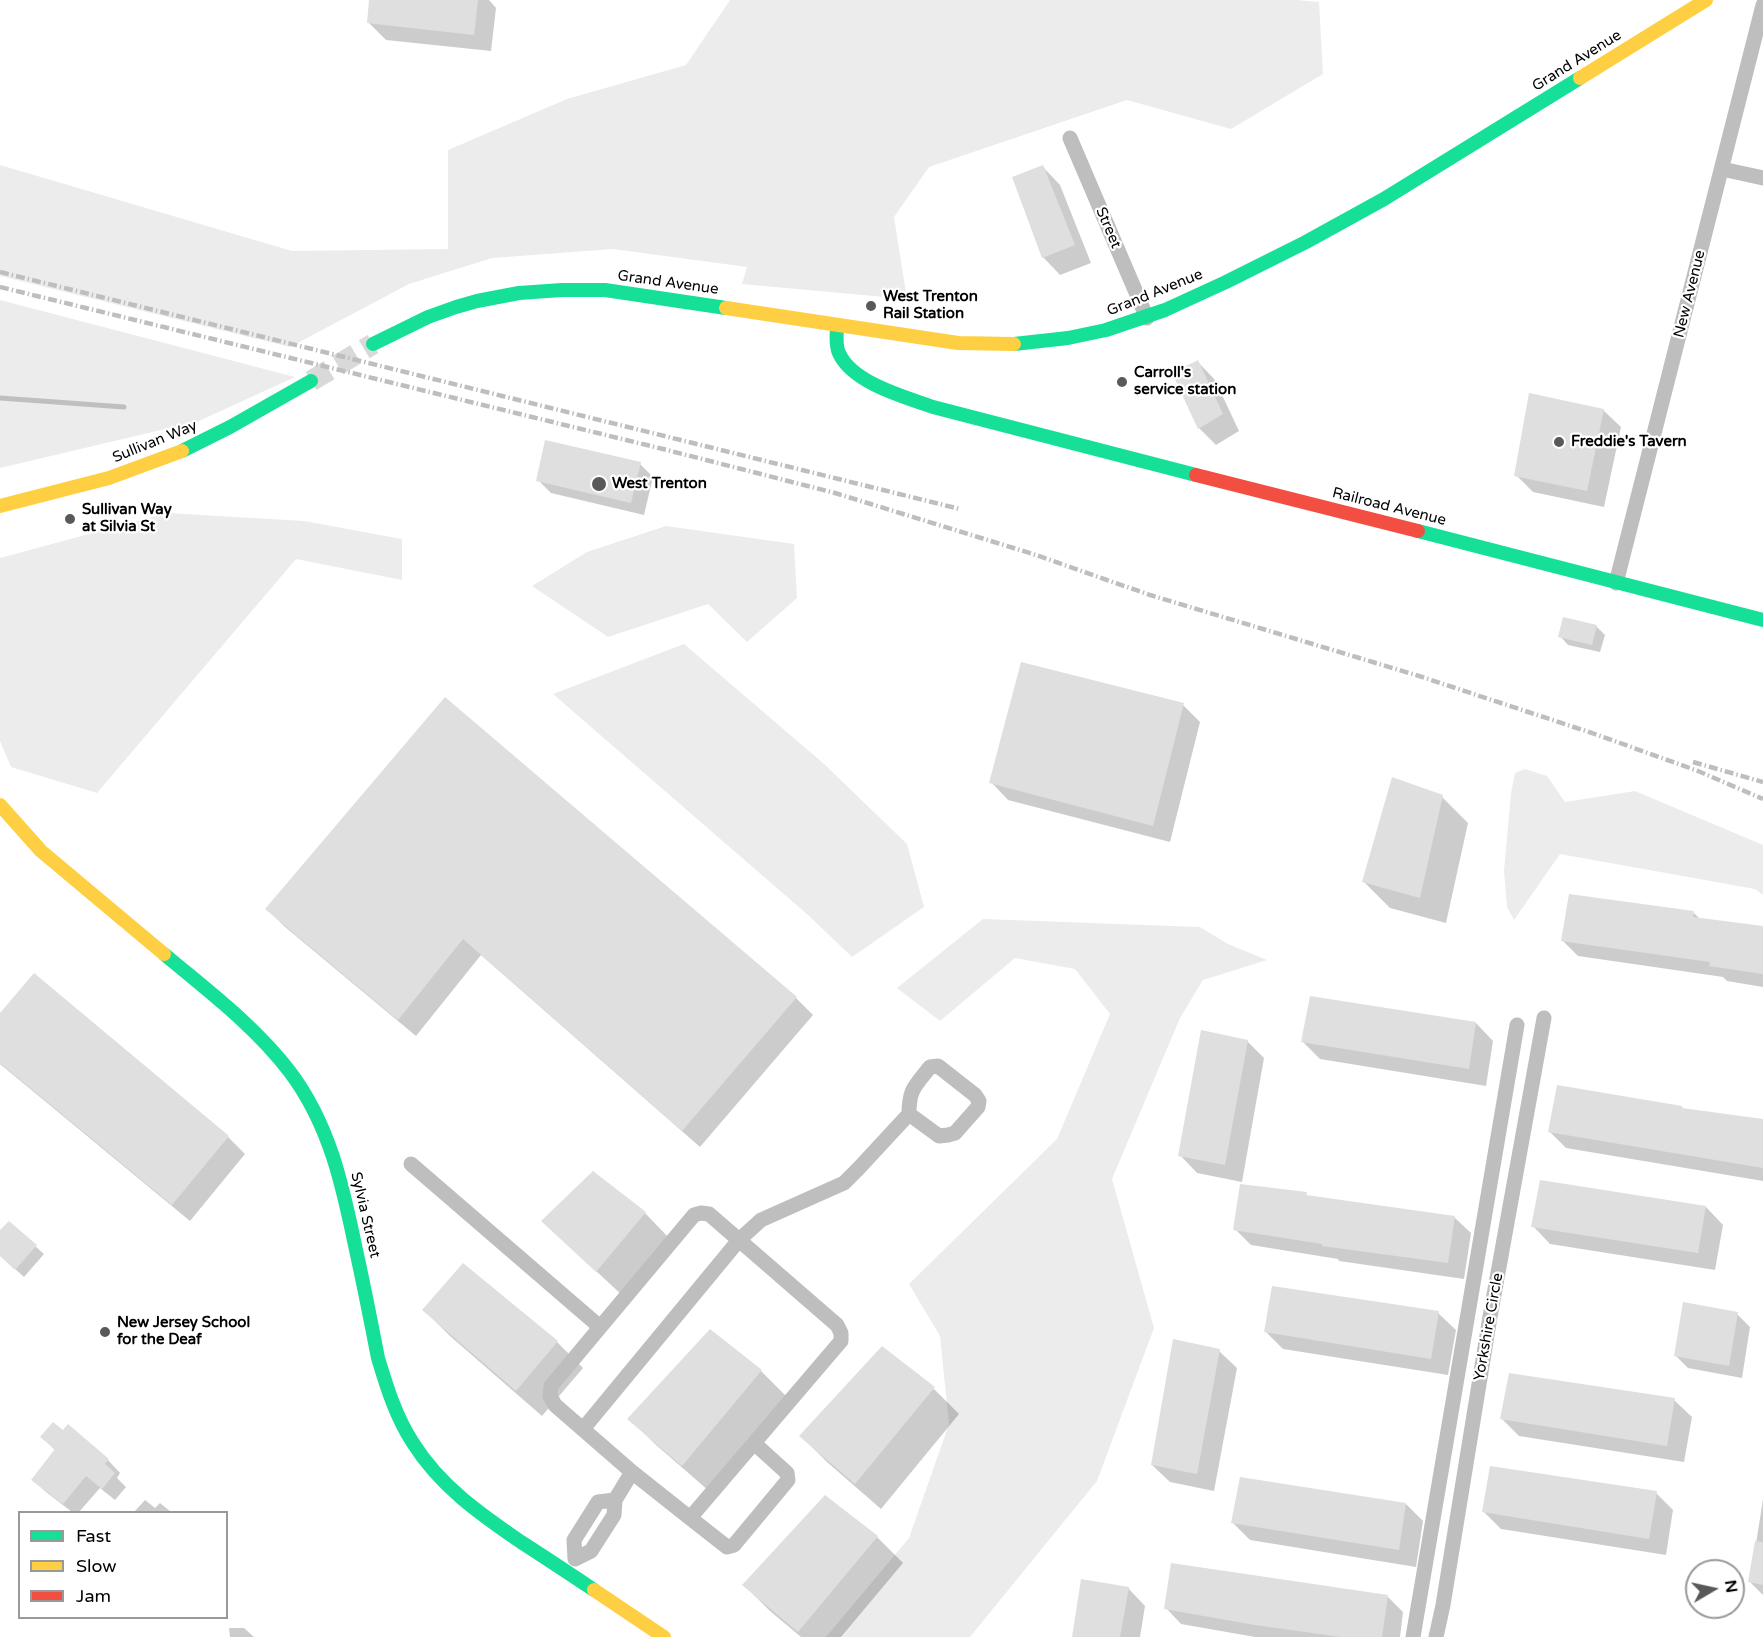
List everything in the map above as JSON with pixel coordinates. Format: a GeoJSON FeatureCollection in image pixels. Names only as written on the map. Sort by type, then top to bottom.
{"type":"FeatureCollection","features":[{"type":"Feature","properties":{"kind":"main road","name":"Grand Avenue"},"geometry":{"type":"LineString","coordinates":[[373,344],[438,313],[480,300],[523,291],[567,288],[606,290],[958,343],[1022,344],[1095,333],[1147,318],[1306,242],[1384,199],[1706,0]]}},
{"type":"Feature","properties":{"kind":"main road","name":"Railroad Avenue"},"geometry":{"type":"LineString","coordinates":[[837,325],[838,351],[852,372],[889,390],[933,407],[1763,620]]}},
{"type":"Feature","properties":{"kind":"main road","name":"Sullivan Way"},"geometry":{"type":"LineString","coordinates":[[0,507],[144,467],[237,425],[311,381]]}},
{"type":"Feature","properties":{"kind":"main road","name":"Sylvia Street"},"geometry":{"type":"LineString","coordinates":[[0,805],[41,851],[236,1014],[266,1042],[295,1079],[313,1109],[331,1147],[343,1184],[385,1385],[396,1414],[431,1470],[477,1512],[572,1565],[664,1637]]}},
{"type":"Feature","properties":{"kind":"street","name":"New Avenue"},"geometry":{"type":"LineString","coordinates":[[1616,582],[1763,4]]}},
{"type":"Feature","properties":{"kind":"street","name":"Street"},"geometry":{"type":"LineString","coordinates":[[1070,138],[1147,318]]}},
{"type":"Feature","properties":{"kind":"street"},"geometry":{"type":"LineString","coordinates":[[1722,169],[1763,178]]}},
{"type":"Feature","properties":{"kind":"street","name":"Yorkshire Circle"},"geometry":{"type":"LineString","coordinates":[[1436,1637],[1490,1317],[1544,1018]]}},
{"type":"Feature","properties":{"kind":"street","name":"Yorkshire Circle"},"geometry":{"type":"LineString","coordinates":[[1413,1637],[1517,1025]]}},
{"type":"Feature","properties":{"kind":"street"},"geometry":{"type":"LineString","coordinates":[[583,1429],[739,1240],[761,1220],[844,1183],[860,1168],[909,1114],[912,1089],[930,1067],[938,1066],[975,1095],[978,1101],[978,1107],[956,1133],[948,1135],[939,1136],[909,1114]]}},
{"type":"Feature","properties":{"kind":"street"},"geometry":{"type":"LineString","coordinates":[[411,1164],[600,1327]]}},
{"type":"Feature","properties":{"kind":"street"},"geometry":{"type":"LineString","coordinates":[[690,1518],[841,1341],[841,1333],[837,1325],[709,1214],[701,1213],[694,1215],[551,1386],[550,1396],[555,1405],[632,1472],[690,1518],[727,1547],[734,1545],[788,1480],[787,1473],[754,1443]]}},
{"type":"Feature","properties":{"kind":"street"},"geometry":{"type":"LineString","coordinates":[[572,1565],[574,1540],[598,1503],[615,1500],[632,1472]]}},
{"type":"Feature","properties":{"kind":"shaded area"},"geometry":{"type":"Polygon","coordinates":[[[730,0],[1296,0],[1319,2],[1323,74],[1231,129],[1127,100],[929,167],[894,217],[907,299],[742,284],[747,267],[613,249],[492,258],[409,284],[290,347],[0,276],[0,165],[292,251],[448,249],[448,150],[567,99],[686,65],[730,0]]]}},
{"type":"Feature","properties":{"kind":"shaded area"},"geometry":{"type":"Polygon","coordinates":[[[0,300],[295,377],[199,421],[0,468],[0,300]]]}},
{"type":"Feature","properties":{"kind":"shaded area"},"geometry":{"type":"Polygon","coordinates":[[[167,513],[304,521],[402,539],[402,580],[296,559],[97,793],[11,767],[0,741],[0,558],[167,513]]]}},
{"type":"Feature","properties":{"kind":"shaded area"},"geometry":{"type":"Polygon","coordinates":[[[666,526],[794,544],[797,598],[747,642],[708,604],[608,637],[532,586],[587,552],[666,526]]]}},
{"type":"Feature","properties":{"kind":"shaded area"},"geometry":{"type":"Polygon","coordinates":[[[684,644],[823,763],[907,844],[924,907],[852,957],[808,915],[553,694],[684,644]]]}},
{"type":"Feature","properties":{"kind":"shaded area"},"geometry":{"type":"Polygon","coordinates":[[[1525,769],[1547,776],[1565,802],[1635,791],[1763,845],[1763,895],[1755,889],[1560,854],[1514,920],[1507,907],[1504,871],[1515,773],[1525,769]]]}},
{"type":"Feature","properties":{"kind":"shaded area"},"geometry":{"type":"Polygon","coordinates":[[[983,919],[1200,927],[1228,944],[1267,960],[1203,980],[1180,1018],[1112,1179],[1154,1328],[1097,1481],[970,1637],[826,1637],[909,1538],[949,1424],[940,1336],[909,1284],[1057,1139],[1110,1014],[1075,969],[1015,958],[940,1021],[897,988],[983,919]]]}},
{"type":"Feature","properties":{"kind":"building"},"geometry":{"type":"Polygon","coordinates":[[[369,0],[478,0],[474,35],[367,23],[369,0]]]}},
{"type":"Feature","properties":{"kind":"building"},"geometry":{"type":"Polygon","coordinates":[[[1043,165],[1075,245],[1042,258],[1012,177],[1043,165]]]}},
{"type":"Feature","properties":{"kind":"building"},"geometry":{"type":"Polygon","coordinates":[[[1198,360],[1223,414],[1198,429],[1172,373],[1198,360]]]}},
{"type":"Feature","properties":{"kind":"building","name":"Freddie's Tavern"},"geometry":{"type":"Polygon","coordinates":[[[1529,393],[1604,409],[1587,491],[1514,476],[1529,393]]]}},
{"type":"Feature","properties":{"kind":"building"},"geometry":{"type":"Polygon","coordinates":[[[545,440],[641,462],[631,503],[536,481],[545,440]]]}},
{"type":"Feature","properties":{"kind":"building"},"geometry":{"type":"Polygon","coordinates":[[[1563,617],[1597,625],[1592,645],[1558,637],[1563,617]]]}},
{"type":"Feature","properties":{"kind":"building"},"geometry":{"type":"Polygon","coordinates":[[[1021,662],[1184,703],[1153,826],[989,783],[1021,662]]]}},
{"type":"Feature","properties":{"kind":"building"},"geometry":{"type":"Polygon","coordinates":[[[445,697],[797,997],[682,1131],[463,939],[398,1020],[265,909],[445,697]]]}},
{"type":"Feature","properties":{"kind":"building"},"geometry":{"type":"Polygon","coordinates":[[[1392,777],[1443,795],[1420,898],[1362,882],[1392,777]]]}},
{"type":"Feature","properties":{"kind":"building"},"geometry":{"type":"Polygon","coordinates":[[[1569,894],[1694,911],[1693,917],[1763,926],[1763,974],[1709,966],[1710,962],[1561,941],[1569,894]]]}},
{"type":"Feature","properties":{"kind":"building"},"geometry":{"type":"Polygon","coordinates":[[[34,973],[229,1136],[172,1205],[0,1063],[0,1013],[34,973]]]}},
{"type":"Feature","properties":{"kind":"building"},"geometry":{"type":"Polygon","coordinates":[[[1310,996],[1476,1022],[1469,1069],[1301,1042],[1310,996]]]}},
{"type":"Feature","properties":{"kind":"building"},"geometry":{"type":"Polygon","coordinates":[[[1201,1030],[1248,1040],[1225,1165],[1178,1156],[1201,1030]]]}},
{"type":"Feature","properties":{"kind":"building"},"geometry":{"type":"Polygon","coordinates":[[[1557,1085],[1682,1106],[1682,1108],[1763,1119],[1763,1168],[1548,1132],[1557,1085]]]}},
{"type":"Feature","properties":{"kind":"building"},"geometry":{"type":"Polygon","coordinates":[[[593,1171],[646,1212],[596,1272],[541,1221],[593,1171]]]}},
{"type":"Feature","properties":{"kind":"building"},"geometry":{"type":"Polygon","coordinates":[[[1540,1180],[1706,1206],[1698,1253],[1531,1227],[1540,1180]]]}},
{"type":"Feature","properties":{"kind":"building"},"geometry":{"type":"Polygon","coordinates":[[[1240,1184],[1307,1192],[1306,1195],[1455,1216],[1448,1263],[1322,1246],[1322,1244],[1233,1230],[1240,1184]]]}},
{"type":"Feature","properties":{"kind":"building"},"geometry":{"type":"Polygon","coordinates":[[[9,1221],[37,1245],[15,1270],[0,1256],[0,1230],[9,1221]]]}},
{"type":"Feature","properties":{"kind":"building"},"geometry":{"type":"Polygon","coordinates":[[[463,1263],[558,1341],[516,1391],[422,1310],[463,1263]]]}},
{"type":"Feature","properties":{"kind":"building"},"geometry":{"type":"Polygon","coordinates":[[[1272,1286],[1439,1311],[1431,1359],[1264,1332],[1272,1286]]]}},
{"type":"Feature","properties":{"kind":"building"},"geometry":{"type":"Polygon","coordinates":[[[1683,1302],[1738,1312],[1729,1366],[1674,1356],[1683,1302]]]}},
{"type":"Feature","properties":{"kind":"building"},"geometry":{"type":"Polygon","coordinates":[[[710,1329],[762,1370],[682,1466],[627,1419],[710,1329]]]}},
{"type":"Feature","properties":{"kind":"building"},"geometry":{"type":"Polygon","coordinates":[[[1173,1339],[1220,1349],[1197,1474],[1151,1465],[1173,1339]]]}},
{"type":"Feature","properties":{"kind":"building"},"geometry":{"type":"Polygon","coordinates":[[[882,1346],[935,1387],[855,1484],[799,1436],[882,1346]]]}},
{"type":"Feature","properties":{"kind":"building"},"geometry":{"type":"Polygon","coordinates":[[[1509,1373],[1675,1398],[1667,1446],[1500,1419],[1509,1373]]]}},
{"type":"Feature","properties":{"kind":"building"},"geometry":{"type":"Polygon","coordinates":[[[53,1422],[63,1430],[68,1424],[109,1459],[105,1464],[115,1473],[102,1489],[86,1476],[63,1504],[31,1480],[55,1449],[40,1437],[53,1422]]]}},
{"type":"Feature","properties":{"kind":"building"},"geometry":{"type":"Polygon","coordinates":[[[1490,1466],[1657,1491],[1649,1539],[1482,1512],[1490,1466]]]}},
{"type":"Feature","properties":{"kind":"building"},"geometry":{"type":"Polygon","coordinates":[[[1240,1477],[1406,1503],[1399,1550],[1231,1523],[1240,1477]]]}},
{"type":"Feature","properties":{"kind":"building"},"geometry":{"type":"Polygon","coordinates":[[[825,1495],[878,1536],[798,1632],[742,1585],[825,1495]]]}},
{"type":"Feature","properties":{"kind":"building"},"geometry":{"type":"Polygon","coordinates":[[[1755,1541],[1763,1542],[1763,1585],[1748,1582],[1755,1541]]]}},
{"type":"Feature","properties":{"kind":"building"},"geometry":{"type":"Polygon","coordinates":[[[1171,1563],[1388,1595],[1382,1637],[1341,1637],[1164,1609],[1171,1563]]]}},
{"type":"Feature","properties":{"kind":"building"},"geometry":{"type":"Polygon","coordinates":[[[1081,1579],[1129,1587],[1120,1637],[1072,1637],[1081,1579]]]}},
{"type":"Feature","properties":{"kind":"waterway"},"geometry":{"type":"LineString","coordinates":[[0,398],[124,407]]}},
{"type":"Feature","properties":{"kind":"tunnel"},"geometry":{"type":"LineString","coordinates":[[311,381],[373,344]]}},
{"type":"Feature","properties":{"kind":"railway"},"geometry":{"type":"LineString","coordinates":[[0,272],[960,509]]}},
{"type":"Feature","properties":{"kind":"railway"},"geometry":{"type":"LineString","coordinates":[[0,287],[835,493],[1033,554],[1150,595],[1419,676],[1592,733],[1698,771],[1763,799]]}},
{"type":"Feature","properties":{"kind":"railway"},"geometry":{"type":"LineString","coordinates":[[1693,762],[1763,782]]}},
{"type":"Feature","properties":{"kind":"traffic: fast"},"geometry":{"type":"LineString","coordinates":[[1014,344],[1068,338],[1106,330],[1165,310],[1226,282],[1384,199],[1580,78]]}},
{"type":"Feature","properties":{"kind":"traffic: fast"},"geometry":{"type":"LineString","coordinates":[[373,344],[428,317],[456,307],[519,293],[605,290],[726,308]]}},
{"type":"Feature","properties":{"kind":"traffic: fast"},"geometry":{"type":"LineString","coordinates":[[837,325],[837,347],[846,364],[855,373],[880,388],[933,407],[1196,475]]}},
{"type":"Feature","properties":{"kind":"traffic: fast"},"geometry":{"type":"LineString","coordinates":[[182,451],[311,381]]}},
{"type":"Feature","properties":{"kind":"traffic: fast"},"geometry":{"type":"LineString","coordinates":[[1418,531],[1763,620]]}},
{"type":"Feature","properties":{"kind":"traffic: fast"},"geometry":{"type":"LineString","coordinates":[[164,954],[262,1039],[290,1072],[315,1113],[340,1180],[378,1358],[397,1413],[413,1443],[448,1486],[476,1510],[594,1590]]}},
{"type":"Feature","properties":{"kind":"traffic: slow"},"geometry":{"type":"LineString","coordinates":[[1580,78],[1706,0]]}},
{"type":"Feature","properties":{"kind":"traffic: slow"},"geometry":{"type":"LineString","coordinates":[[726,308],[958,343],[1014,344]]}},
{"type":"Feature","properties":{"kind":"traffic: slow"},"geometry":{"type":"LineString","coordinates":[[0,506],[109,478],[182,451]]}},
{"type":"Feature","properties":{"kind":"traffic: slow"},"geometry":{"type":"LineString","coordinates":[[0,805],[41,851],[164,954]]}},
{"type":"Feature","properties":{"kind":"traffic: slow"},"geometry":{"type":"LineString","coordinates":[[594,1590],[664,1637]]}},
{"type":"Feature","properties":{"kind":"traffic: jam"},"geometry":{"type":"LineString","coordinates":[[1196,475],[1418,531]]}},
{"type":"Feature","properties":{"kind":"place","name":"West Trenton Rail Station"},"geometry":{"type":"Point","coordinates":[871,306]}},
{"type":"Feature","properties":{"kind":"place","name":"Carroll's service station"},"geometry":{"type":"Point","coordinates":[1122,382]}},
{"type":"Feature","properties":{"kind":"place","name":"Freddie's Tavern"},"geometry":{"type":"Point","coordinates":[1559,442]}},
{"type":"Feature","properties":{"kind":"place","name":"West Trenton"},"geometry":{"type":"Point","coordinates":[599,484]}},
{"type":"Feature","properties":{"kind":"place","name":"Sullivan Way at Silvia St"},"geometry":{"type":"Point","coordinates":[70,519]}},
{"type":"Feature","properties":{"kind":"place","name":"New Jersey School for the Deaf"},"geometry":{"type":"Point","coordinates":[105,1332]}}]}
